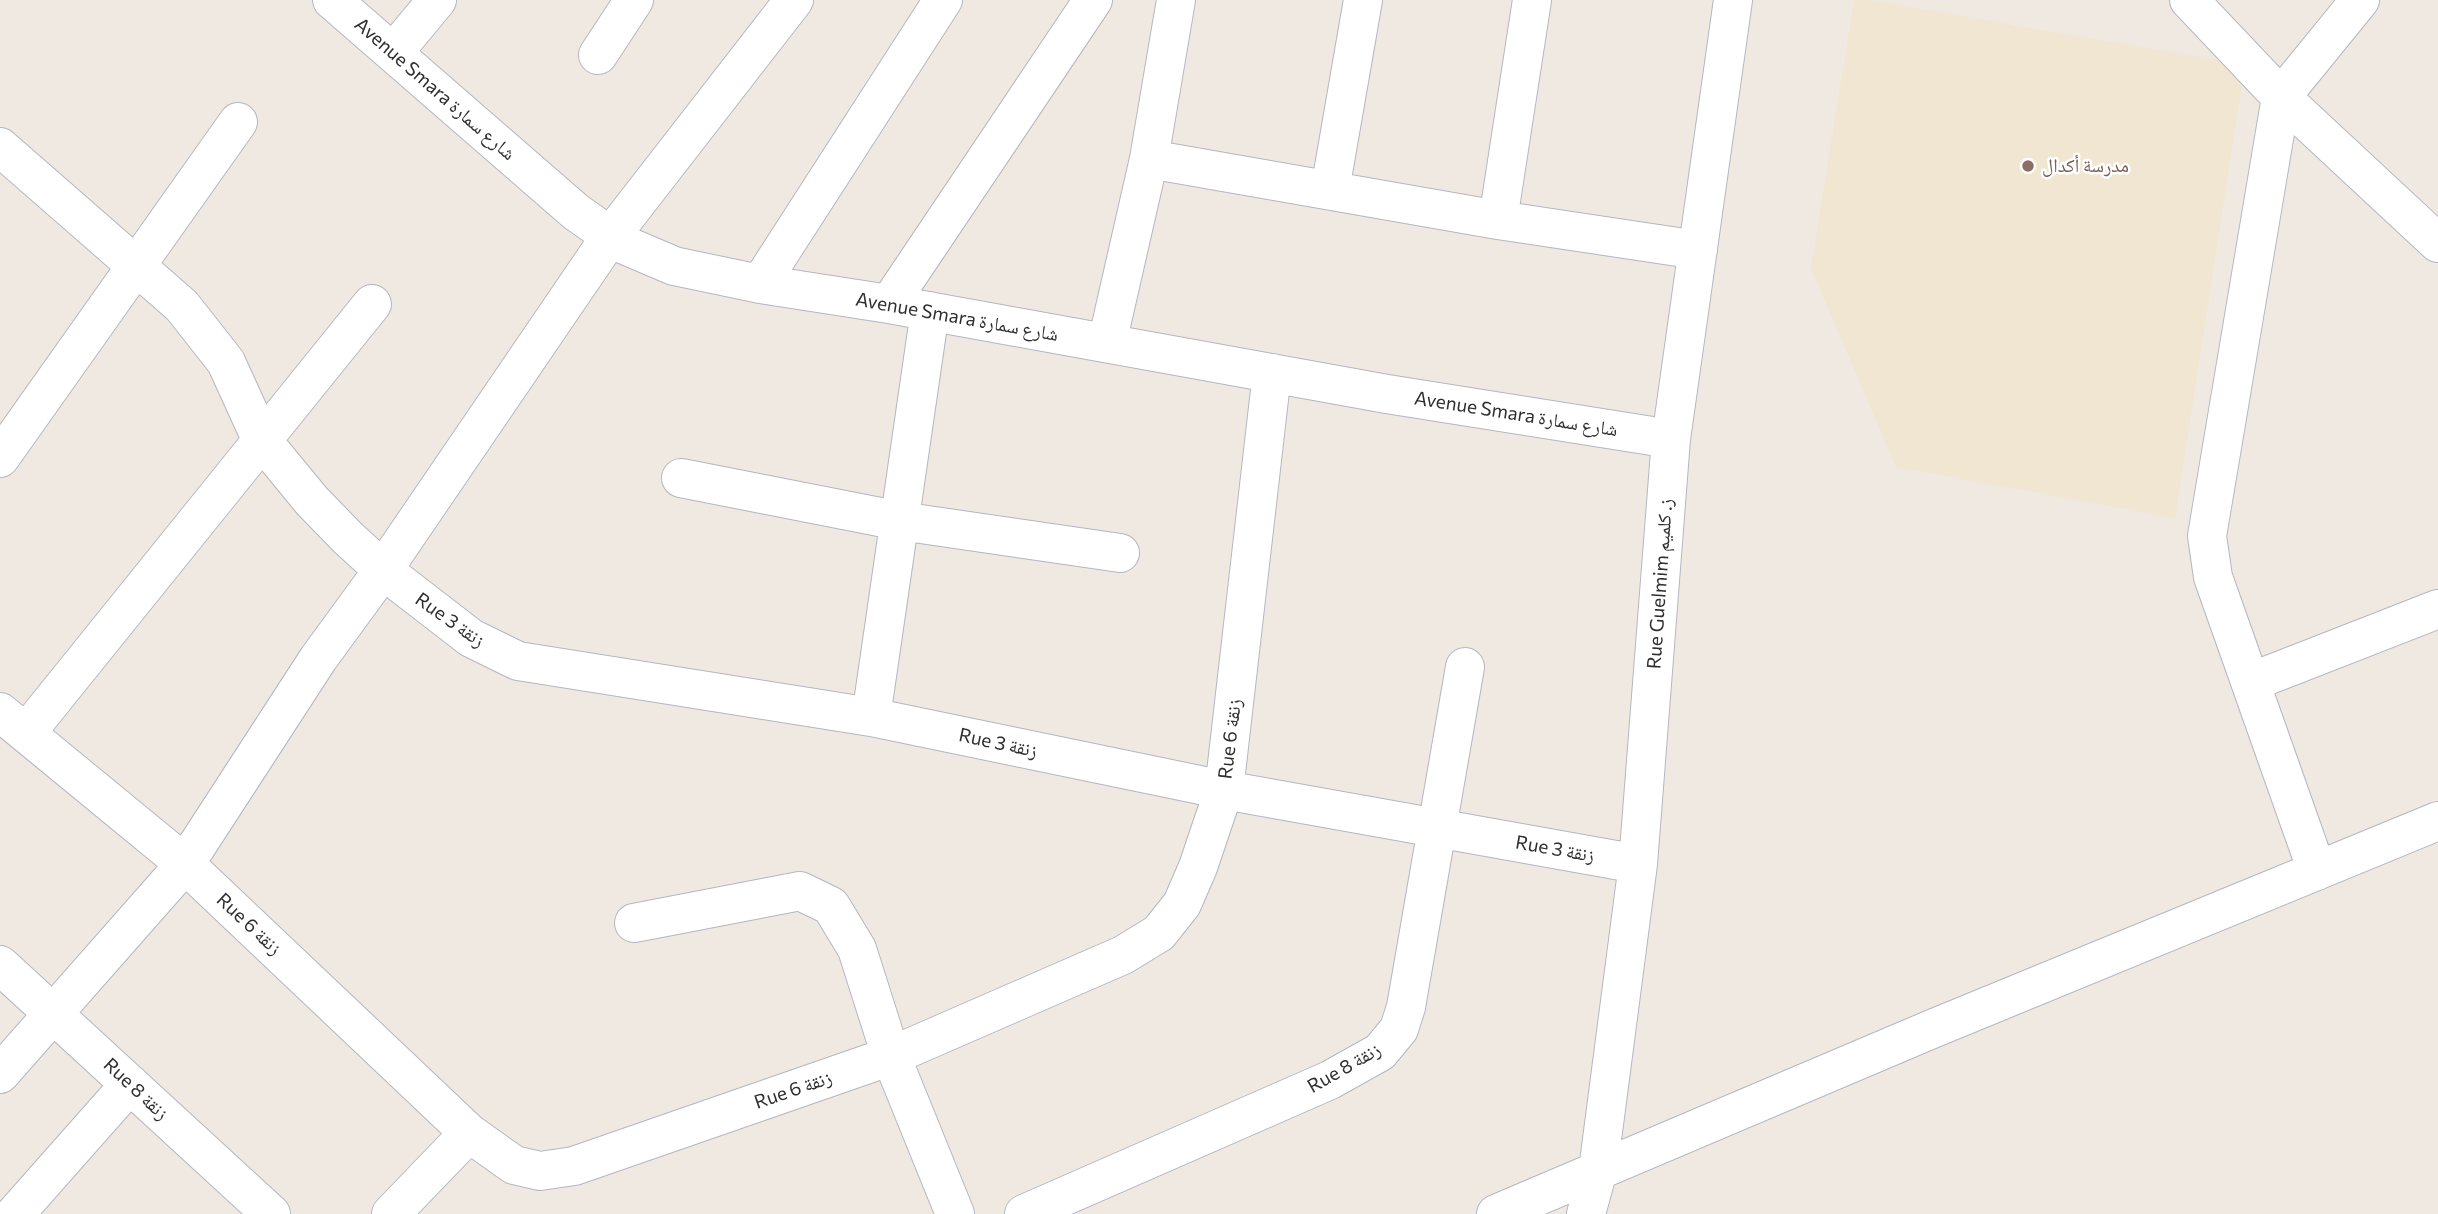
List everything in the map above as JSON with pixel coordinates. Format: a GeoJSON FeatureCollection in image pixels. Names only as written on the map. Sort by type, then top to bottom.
{"type":"FeatureCollection","features":[{"type":"Feature","properties":{"kind":"street","name":"Avenue Smara شارع سمارة"},"geometry":{"type":"LineString","coordinates":[[332,0],[576,212],[610,237],[674,266],[760,284],[889,304],[1387,394],[1671,439]]}},
{"type":"Feature","properties":{"kind":"street"},"geometry":{"type":"LineString","coordinates":[[393,52],[437,0]]}},
{"type":"Feature","properties":{"kind":"street"},"geometry":{"type":"LineString","coordinates":[[597,55],[634,0]]}},
{"type":"Feature","properties":{"kind":"street"},"geometry":{"type":"LineString","coordinates":[[0,1074],[185,864],[317,659],[383,570],[610,237],[794,0]]}},
{"type":"Feature","properties":{"kind":"street"},"geometry":{"type":"LineString","coordinates":[[760,284],[943,0]]}},
{"type":"Feature","properties":{"kind":"street"},"geometry":{"type":"LineString","coordinates":[[889,304],[1093,0]]}},
{"type":"Feature","properties":{"kind":"street"},"geometry":{"type":"LineString","coordinates":[[1107,343],[1149,159],[1176,0]]}},
{"type":"Feature","properties":{"kind":"street"},"geometry":{"type":"LineString","coordinates":[[1330,190],[1363,0]]}},
{"type":"Feature","properties":{"kind":"street"},"geometry":{"type":"LineString","coordinates":[[1498,220],[1532,0]]}},
{"type":"Feature","properties":{"kind":"street","name":"Rue Guelmim ز. كلميم"},"geometry":{"type":"LineString","coordinates":[[1598,1170],[1638,864],[1671,439],[1733,0]]}},
{"type":"Feature","properties":{"kind":"street"},"geometry":{"type":"LineString","coordinates":[[2189,0],[2281,97],[2438,243]]}},
{"type":"Feature","properties":{"kind":"street"},"geometry":{"type":"LineString","coordinates":[[2317,871],[2213,577],[2207,536],[2281,97],[2360,0]]}},
{"type":"Feature","properties":{"kind":"street"},"geometry":{"type":"LineString","coordinates":[[0,458],[238,122]]}},
{"type":"Feature","properties":{"kind":"street"},"geometry":{"type":"LineString","coordinates":[[1149,159],[1498,220],[1698,250]]}},
{"type":"Feature","properties":{"kind":"street","name":"Rue 3 زنقة"},"geometry":{"type":"LineString","coordinates":[[6,164],[182,306],[226,362],[261,439],[312,501],[383,570],[471,638],[518,661],[871,717],[1224,790],[1638,864]]}},
{"type":"Feature","properties":{"kind":"street"},"geometry":{"type":"LineString","coordinates":[[13,723],[261,439],[372,304]]}},
{"type":"Feature","properties":{"kind":"street"},"geometry":{"type":"LineString","coordinates":[[871,717],[930,312]]}},
{"type":"Feature","properties":{"kind":"street","name":"Rue 6 زنقة"},"geometry":{"type":"LineString","coordinates":[[13,723],[185,864],[469,1133],[514,1165],[540,1171],[574,1166],[891,1056],[1124,955],[1159,933],[1182,904],[1198,867],[1224,790],[1272,373]]}},
{"type":"Feature","properties":{"kind":"street"},"geometry":{"type":"LineString","coordinates":[[681,478],[900,521],[1120,553]]}},
{"type":"Feature","properties":{"kind":"street"},"geometry":{"type":"LineString","coordinates":[[2251,682],[2438,609]]}},
{"type":"Feature","properties":{"kind":"street","name":"Rue 8 زنقة"},"geometry":{"type":"LineString","coordinates":[[1024,1214],[1330,1080],[1380,1052],[1399,1029],[1406,1007],[1465,667]]}},
{"type":"Feature","properties":{"kind":"street"},"geometry":{"type":"LineString","coordinates":[[1496,1214],[2438,821]]}},
{"type":"Feature","properties":{"kind":"street"},"geometry":{"type":"LineString","coordinates":[[634,923],[800,891],[831,906],[857,949],[891,1056],[955,1214]]}},
{"type":"Feature","properties":{"kind":"street","name":"Rue 8 زنقة"},"geometry":{"type":"LineString","coordinates":[[0,965],[271,1214]]}},
{"type":"Feature","properties":{"kind":"street"},"geometry":{"type":"LineString","coordinates":[[15,1214],[130,1084]]}},
{"type":"Feature","properties":{"kind":"street"},"geometry":{"type":"LineString","coordinates":[[391,1214],[469,1133]]}},
{"type":"Feature","properties":{"kind":"street"},"geometry":{"type":"LineString","coordinates":[[1586,1214],[1598,1170]]}},
{"type":"Feature","properties":{"kind":"shaded area","name":"مدرسة أكدال"},"geometry":{"type":"Polygon","coordinates":[[[1854,0],[1869,0],[2245,65],[2175,518],[1896,467],[1811,268],[1854,0]]]}},
{"type":"Feature","properties":{"kind":"place","name":"مدرسة أكدال"},"geometry":{"type":"Point","coordinates":[2028,166]}}]}
